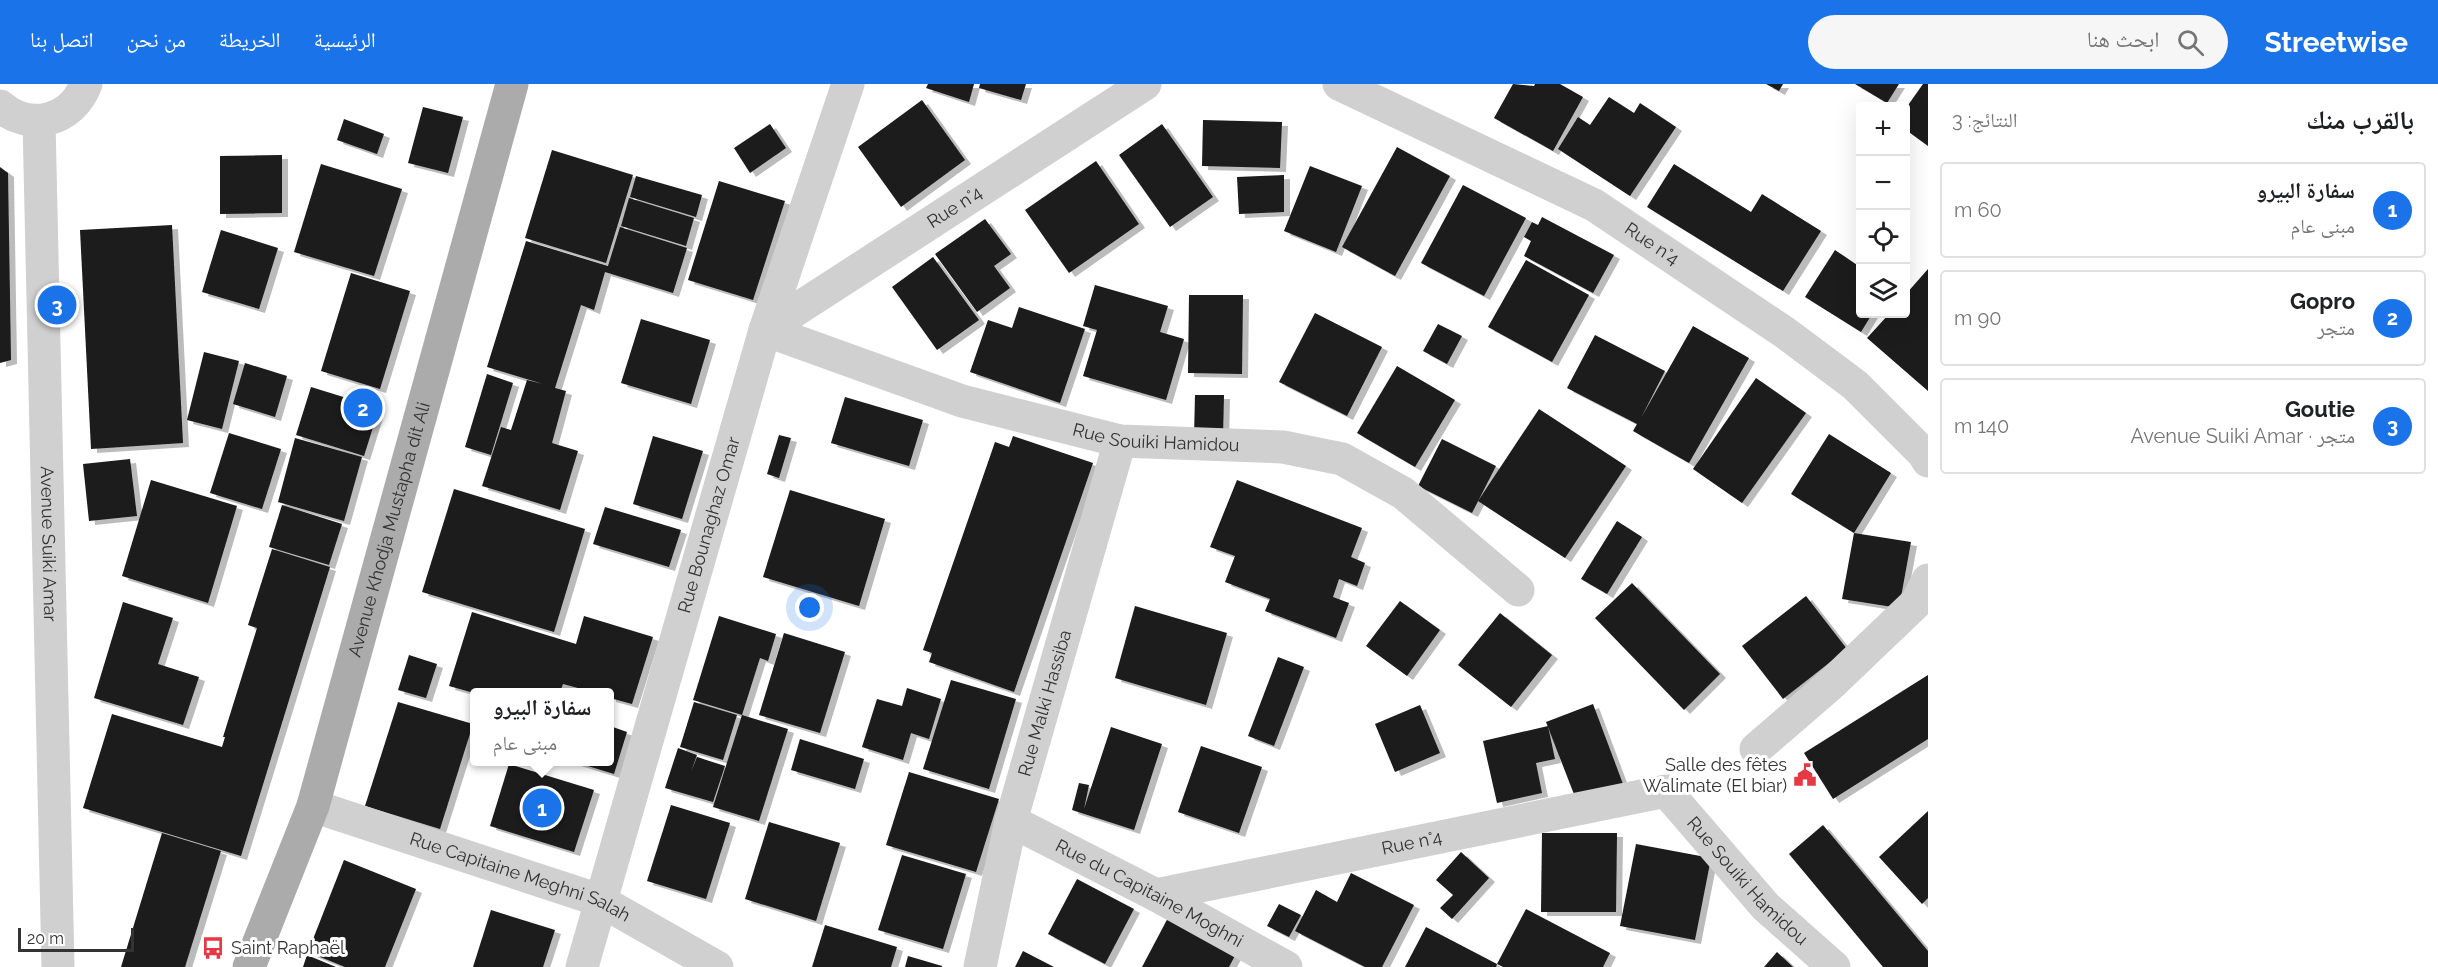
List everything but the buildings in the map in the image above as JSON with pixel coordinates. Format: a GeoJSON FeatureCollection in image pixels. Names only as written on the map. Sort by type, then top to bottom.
{"type":"FeatureCollection","features":[{"type":"Feature","properties":{"kind":"main road","name":"Avenue Khodja Mustapha dit Ali"},"geometry":{"type":"LineString","coordinates":[[249,967],[313,806],[512,84]]}},
{"type":"Feature","properties":{"kind":"street"},"geometry":{"type":"LineString","coordinates":[[0,106],[9,114],[24,120],[39,121],[56,117],[71,109],[82,96],[86,84]]}},
{"type":"Feature","properties":{"kind":"street","name":"Rue Bounaghaz Omar"},"geometry":{"type":"LineString","coordinates":[[582,967],[599,900],[765,330],[848,84]]}},
{"type":"Feature","properties":{"kind":"street","name":"Rue n°4"},"geometry":{"type":"LineString","coordinates":[[765,330],[1100,98],[1145,84]]}},
{"type":"Feature","properties":{"kind":"street","name":"Rue n°4"},"geometry":{"type":"LineString","coordinates":[[1340,84],[1594,205],[1784,332],[1855,385],[1923,453],[1928,462]]}},
{"type":"Feature","properties":{"kind":"street","name":"Avenue Suiki Amar"},"geometry":{"type":"LineString","coordinates":[[39,121],[58,967]]}},
{"type":"Feature","properties":{"kind":"street","name":"Rue Souiki Hamidou"},"geometry":{"type":"LineString","coordinates":[[765,330],[962,401],[1120,441],[1283,447],[1342,459],[1403,493],[1518,590]]}},
{"type":"Feature","properties":{"kind":"street","name":"Rue Malki Hassiba"},"geometry":{"type":"LineString","coordinates":[[980,967],[1011,821],[1120,441]]}},
{"type":"Feature","properties":{"kind":"street"},"geometry":{"type":"LineString","coordinates":[[1756,748],[1830,685],[1917,602],[1928,580]]}},
{"type":"Feature","properties":{"kind":"street","name":"Rue n°4"},"geometry":{"type":"LineString","coordinates":[[1156,895],[1666,791]]}},
{"type":"Feature","properties":{"kind":"street","name":"Rue Souiki Hamidou"},"geometry":{"type":"LineString","coordinates":[[1666,791],[1766,907],[1834,967]]}},
{"type":"Feature","properties":{"kind":"street","name":"Rue Capitaine Meghni Salah"},"geometry":{"type":"LineString","coordinates":[[313,806],[599,900],[717,967]]}},
{"type":"Feature","properties":{"kind":"street","name":"Rue du Capitaine Moghni"},"geometry":{"type":"LineString","coordinates":[[1011,821],[1156,895],[1286,967]]}},
{"type":"Feature","properties":{"kind":"place","name":"Goutie"},"geometry":{"type":"Point","coordinates":[57,305]}},
{"type":"Feature","properties":{"kind":"place","name":"Gopro"},"geometry":{"type":"Point","coordinates":[363,408]}},
{"type":"Feature","properties":{"kind":"place","name":"Salle des fêtes Walimate (El biar)"},"geometry":{"type":"Point","coordinates":[1805,775]}},
{"type":"Feature","properties":{"kind":"place","name":"سفارة البيرو"},"geometry":{"type":"Point","coordinates":[542,808]}},
{"type":"Feature","properties":{"kind":"place","name":"Saint Raphaël"},"geometry":{"type":"Point","coordinates":[213,948]}}]}
